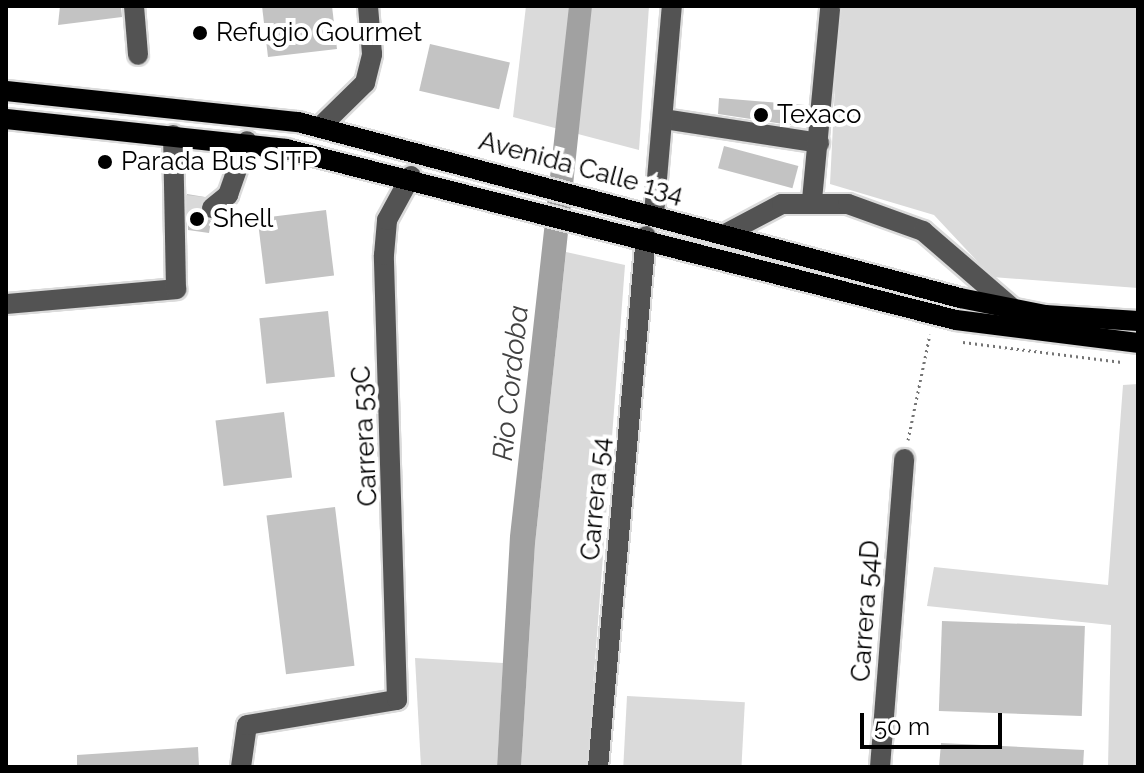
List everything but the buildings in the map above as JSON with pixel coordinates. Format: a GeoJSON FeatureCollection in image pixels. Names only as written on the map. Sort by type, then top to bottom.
{"type":"FeatureCollection","features":[{"type":"Feature","properties":{"kind":"main road","name":"Avenida Calle 134"},"geometry":{"type":"LineString","coordinates":[[6,91],[320,127],[1015,309],[1138,321]]}},
{"type":"Feature","properties":{"kind":"main road","name":"Avenida Calle 134"},"geometry":{"type":"LineString","coordinates":[[6,119],[247,141],[411,176],[935,314],[1029,333],[1138,343]]}},
{"type":"Feature","properties":{"kind":"street"},"geometry":{"type":"LineString","coordinates":[[134,6],[138,55]]}},
{"type":"Feature","properties":{"kind":"street"},"geometry":{"type":"LineString","coordinates":[[320,127],[365,83],[372,54],[368,6]]}},
{"type":"Feature","properties":{"kind":"street"},"geometry":{"type":"LineString","coordinates":[[654,214],[672,6]]}},
{"type":"Feature","properties":{"kind":"street"},"geometry":{"type":"LineString","coordinates":[[812,200],[830,9]]}},
{"type":"Feature","properties":{"kind":"street"},"geometry":{"type":"LineString","coordinates":[[663,119],[819,143]]}},
{"type":"Feature","properties":{"kind":"street"},"geometry":{"type":"LineString","coordinates":[[6,304],[176,289],[180,203],[173,135]]}},
{"type":"Feature","properties":{"kind":"street"},"geometry":{"type":"LineString","coordinates":[[212,208],[228,195],[247,141]]}},
{"type":"Feature","properties":{"kind":"street","name":"Carrera 53C"},"geometry":{"type":"LineString","coordinates":[[241,767],[244,730],[397,700],[384,255],[387,220],[411,176]]}},
{"type":"Feature","properties":{"kind":"street"},"geometry":{"type":"LineString","coordinates":[[725,234],[754,214],[812,200],[893,216],[923,231],[1015,309]]}},
{"type":"Feature","properties":{"kind":"street","name":"Carrera 54"},"geometry":{"type":"LineString","coordinates":[[598,767],[646,236]]}},
{"type":"Feature","properties":{"kind":"street","name":"Carrera 54D"},"geometry":{"type":"LineString","coordinates":[[880,767],[904,459]]}},
{"type":"Feature","properties":{"kind":"path"},"geometry":{"type":"LineString","coordinates":[[904,459],[935,314]]}},
{"type":"Feature","properties":{"kind":"shaded area"},"geometry":{"type":"Polygon","coordinates":[[[526,6],[649,6],[639,150],[513,117],[526,6]]]}},
{"type":"Feature","properties":{"kind":"shaded area"},"geometry":{"type":"Polygon","coordinates":[[[569,6],[592,6],[535,544],[521,767],[497,767],[510,536],[569,6]]]}},
{"type":"Feature","properties":{"kind":"shaded area"},"geometry":{"type":"Polygon","coordinates":[[[839,6],[1138,6],[1138,288],[992,277],[934,215],[830,184],[839,6]]]}},
{"type":"Feature","properties":{"kind":"shaded area"},"geometry":{"type":"Polygon","coordinates":[[[566,252],[625,265],[587,767],[521,767],[535,544],[566,252]]]}},
{"type":"Feature","properties":{"kind":"shaded area"},"geometry":{"type":"Polygon","coordinates":[[[1138,384],[1138,767],[1108,767],[1111,625],[927,606],[934,567],[1108,585],[1123,385],[1138,384]]]}},
{"type":"Feature","properties":{"kind":"shaded area"},"geometry":{"type":"Polygon","coordinates":[[[415,658],[503,663],[497,767],[421,767],[415,658]]]}},
{"type":"Feature","properties":{"kind":"shaded area"},"geometry":{"type":"Polygon","coordinates":[[[627,696],[745,702],[741,767],[623,767],[627,696]]]}},
{"type":"Feature","properties":{"kind":"tunnel"},"geometry":{"type":"LineString","coordinates":[[185,205],[212,208]]}},
{"type":"Feature","properties":{"kind":"place","name":"Refugio Gourmet"},"geometry":{"type":"Point","coordinates":[200,33]}},
{"type":"Feature","properties":{"kind":"place","name":"Texaco"},"geometry":{"type":"Point","coordinates":[761,115]}},
{"type":"Feature","properties":{"kind":"place","name":"Parada Bus SITP"},"geometry":{"type":"Point","coordinates":[105,162]}},
{"type":"Feature","properties":{"kind":"place","name":"Shell"},"geometry":{"type":"Point","coordinates":[197,219]}},
{"type":"Feature","properties":{"kind":"water label","name":"Rio Cordoba"},"geometry":{"type":"Point","coordinates":[511,383]}}]}
